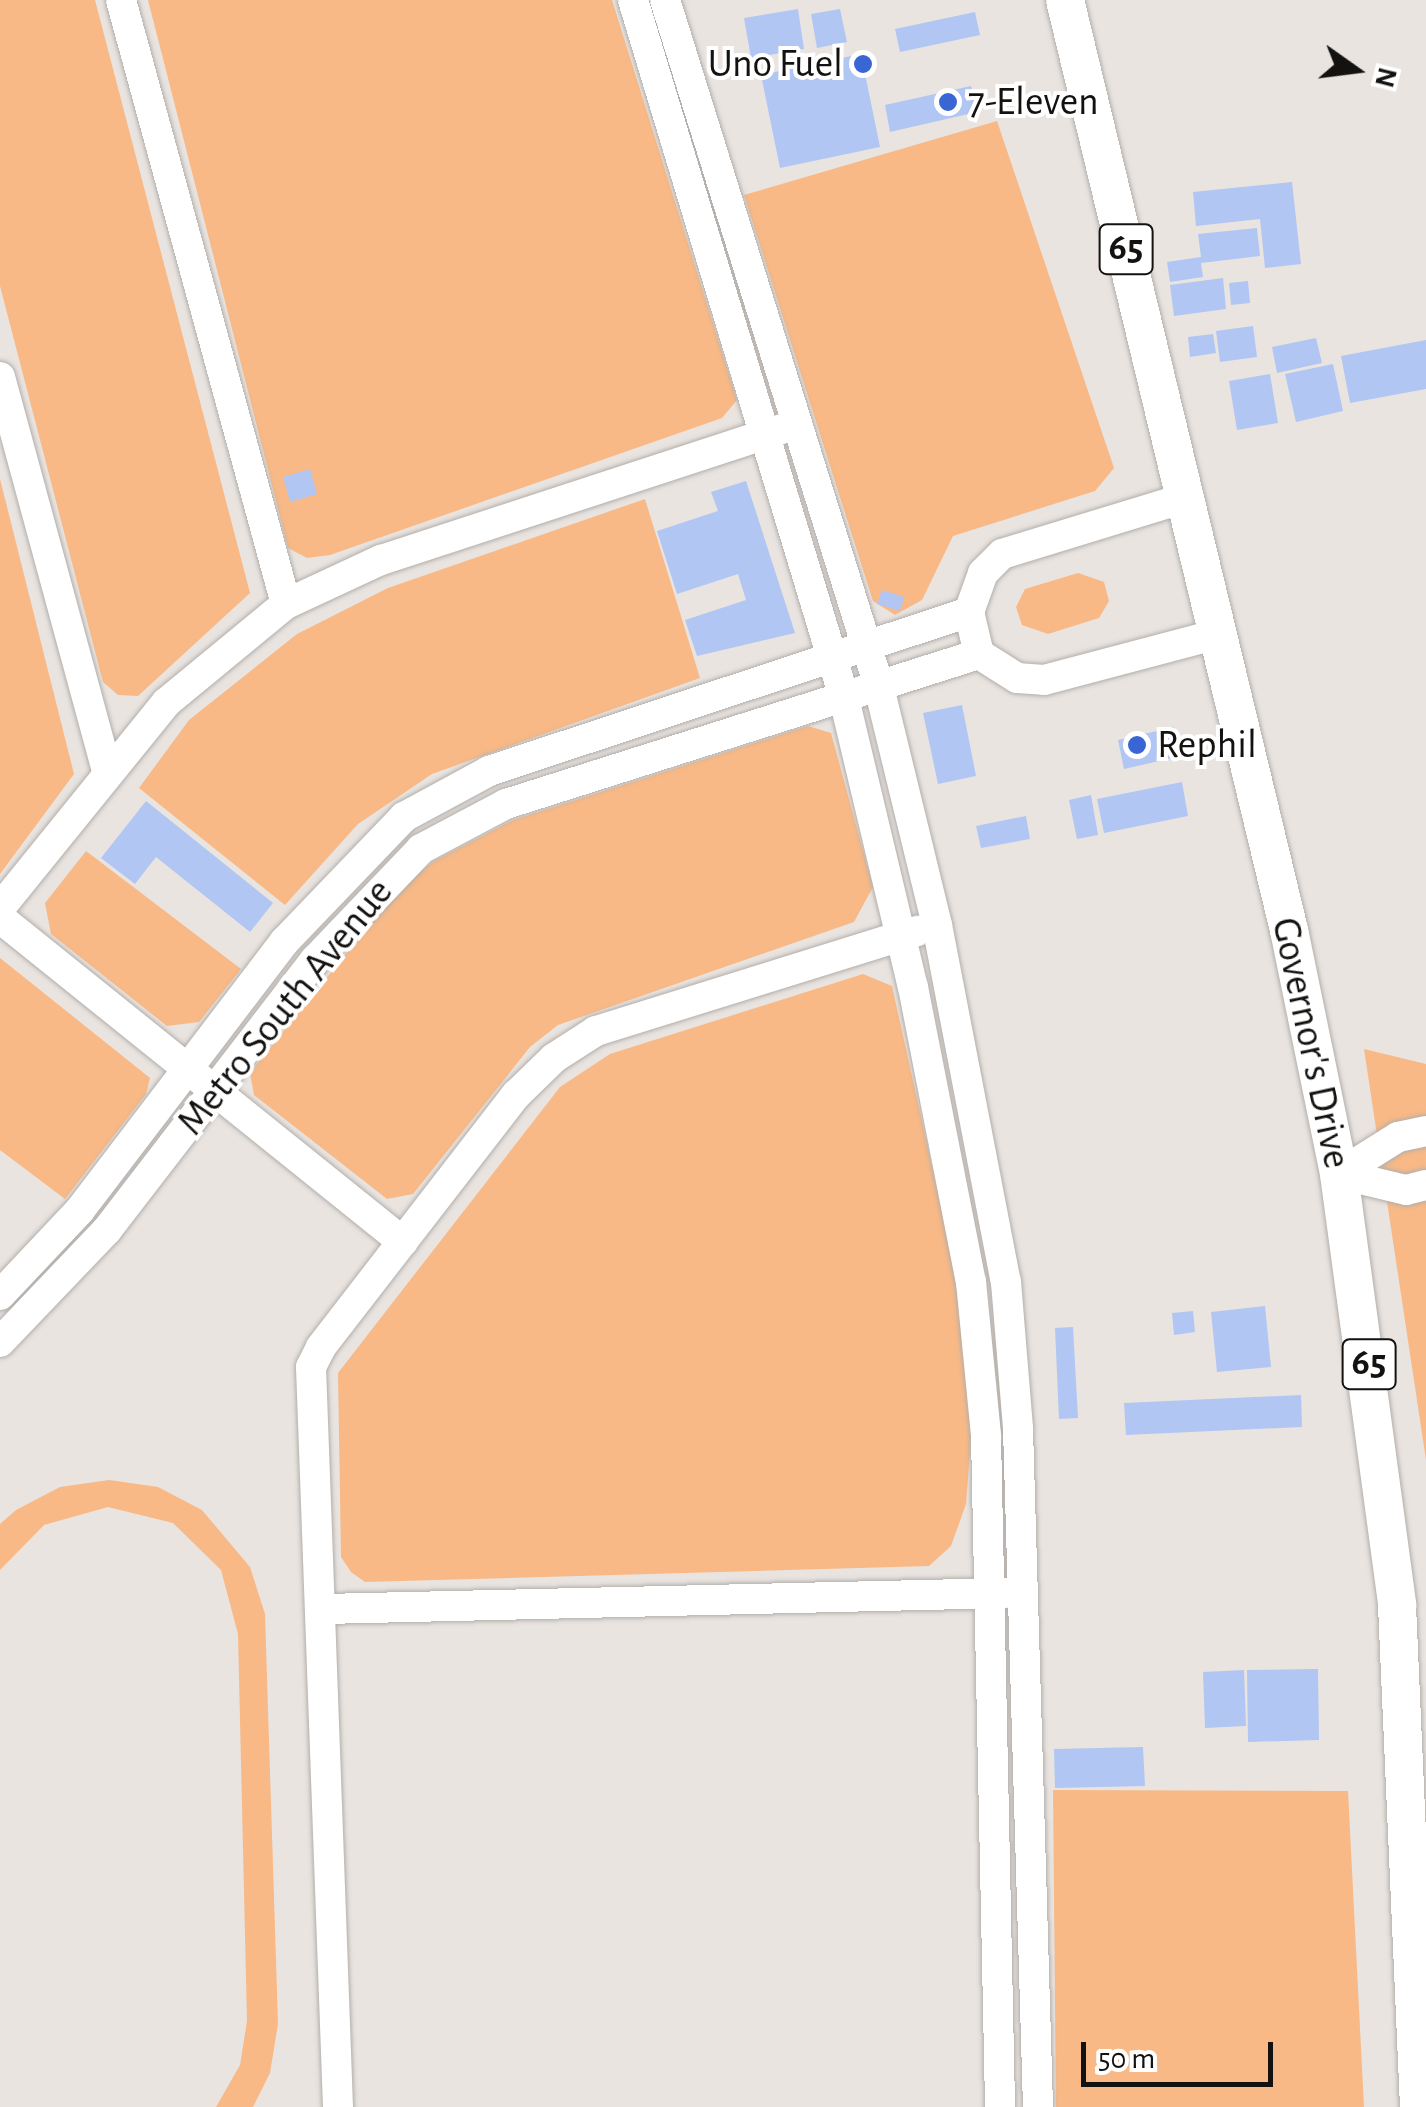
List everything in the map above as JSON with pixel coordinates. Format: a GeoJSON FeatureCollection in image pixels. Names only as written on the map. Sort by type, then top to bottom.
{"type":"FeatureCollection","features":[{"type":"Feature","properties":{"kind":"main road","name":"Governor's Drive"},"geometry":{"type":"LineString","coordinates":[[1065,0],[1218,634],[1338,1174],[1391,1536],[1417,1878],[1419,2107]]}},
{"type":"Feature","properties":{"kind":"street"},"geometry":{"type":"LineString","coordinates":[[121,0],[286,604]]}},
{"type":"Feature","properties":{"kind":"street"},"geometry":{"type":"LineString","coordinates":[[633,0],[843,694],[901,936],[970,1282],[986,1436],[1000,2107]]}},
{"type":"Feature","properties":{"kind":"street"},"geometry":{"type":"LineString","coordinates":[[666,0],[878,683],[937,925],[1006,1282],[1024,1592],[1038,2107]]}},
{"type":"Feature","properties":{"kind":"street"},"geometry":{"type":"LineString","coordinates":[[0,377],[108,770]]}},
{"type":"Feature","properties":{"kind":"street"},"geometry":{"type":"LineString","coordinates":[[0,908],[108,770],[167,702],[286,604],[381,560],[798,424]]}},
{"type":"Feature","properties":{"kind":"street"},"geometry":{"type":"LineString","coordinates":[[1185,498],[1002,554],[983,573],[969,612],[979,654],[1017,678],[1044,680],[1218,634]]}},
{"type":"Feature","properties":{"kind":"street","name":"Metro South Avenue"},"geometry":{"type":"LineString","coordinates":[[6,1278],[80,1210],[185,1066],[359,856],[440,792],[969,612]]}},
{"type":"Feature","properties":{"kind":"street","name":"Metro South Avenue"},"geometry":{"type":"LineString","coordinates":[[0,1342],[46,1301],[384,880],[456,826],[843,694],[979,654]]}},
{"type":"Feature","properties":{"kind":"street"},"geometry":{"type":"LineString","coordinates":[[0,918],[403,1242]]}},
{"type":"Feature","properties":{"kind":"street"},"geometry":{"type":"LineString","coordinates":[[338,2107],[324,1609],[311,1367],[516,1095],[582,1040],[937,925]]}},
{"type":"Feature","properties":{"kind":"street"},"geometry":{"type":"LineString","coordinates":[[1338,1174],[1398,1137],[1426,1131]]}},
{"type":"Feature","properties":{"kind":"street"},"geometry":{"type":"LineString","coordinates":[[1338,1174],[1406,1190],[1426,1185]]}},
{"type":"Feature","properties":{"kind":"street"},"geometry":{"type":"LineString","coordinates":[[6,1278],[46,1301]]}},
{"type":"Feature","properties":{"kind":"street"},"geometry":{"type":"LineString","coordinates":[[324,1609],[1024,1592]]}},
{"type":"Feature","properties":{"kind":"shaded area"},"geometry":{"type":"Polygon","coordinates":[[[0,0],[95,0],[250,593],[138,696],[118,695],[103,682],[0,286],[0,0]]]}},
{"type":"Feature","properties":{"kind":"shaded area"},"geometry":{"type":"Polygon","coordinates":[[[148,0],[612,0],[737,400],[722,418],[330,555],[307,558],[288,548],[148,0]]]}},
{"type":"Feature","properties":{"kind":"shaded area"},"geometry":{"type":"Polygon","coordinates":[[[997,121],[1114,468],[1095,491],[953,536],[922,600],[895,615],[873,601],[744,195],[997,121]]]}},
{"type":"Feature","properties":{"kind":"shaded area"},"geometry":{"type":"Polygon","coordinates":[[[0,479],[74,774],[0,874],[0,479]]]}},
{"type":"Feature","properties":{"kind":"shaded area"},"geometry":{"type":"Polygon","coordinates":[[[645,499],[700,678],[432,774],[358,824],[285,905],[139,788],[189,720],[297,634],[388,588],[645,499]]]}},
{"type":"Feature","properties":{"kind":"shaded area"},"geometry":{"type":"Polygon","coordinates":[[[1078,573],[1104,582],[1109,601],[1099,618],[1048,634],[1022,625],[1016,607],[1025,589],[1078,573]]]}},
{"type":"Feature","properties":{"kind":"shaded area"},"geometry":{"type":"Polygon","coordinates":[[[808,726],[831,733],[873,887],[854,922],[558,1025],[530,1047],[413,1194],[387,1199],[254,1095],[250,1073],[394,894],[434,861],[513,820],[808,726]]]}},
{"type":"Feature","properties":{"kind":"shaded area"},"geometry":{"type":"Polygon","coordinates":[[[86,851],[241,969],[199,1022],[167,1026],[51,934],[45,903],[86,851]]]}},
{"type":"Feature","properties":{"kind":"shaded area"},"geometry":{"type":"Polygon","coordinates":[[[0,958],[150,1078],[146,1094],[65,1199],[0,1150],[0,958]]]}},
{"type":"Feature","properties":{"kind":"shaded area"},"geometry":{"type":"Polygon","coordinates":[[[863,974],[892,986],[958,1283],[971,1439],[966,1504],[951,1546],[929,1566],[365,1582],[351,1572],[341,1557],[338,1373],[560,1087],[610,1054],[863,974]]]}},
{"type":"Feature","properties":{"kind":"shaded area"},"geometry":{"type":"Polygon","coordinates":[[[1364,1049],[1426,1064],[1426,1460],[1364,1049]]]}},
{"type":"Feature","properties":{"kind":"shaded area"},"geometry":{"type":"Polygon","coordinates":[[[109,1480],[158,1487],[202,1510],[250,1567],[265,1614],[278,2024],[270,2073],[253,2107],[216,2107],[240,2065],[247,2021],[238,1634],[221,1570],[173,1523],[108,1507],[44,1525],[0,1570],[0,1524],[16,1510],[60,1487],[109,1480]]]}},
{"type":"Feature","properties":{"kind":"shaded area"},"geometry":{"type":"Polygon","coordinates":[[[1053,1790],[1348,1791],[1364,2107],[1056,2107],[1053,1790]]]}},
{"type":"Feature","properties":{"kind":"building"},"geometry":{"type":"Polygon","coordinates":[[[798,9],[804,49],[751,58],[744,18],[798,9]]]}},
{"type":"Feature","properties":{"kind":"building"},"geometry":{"type":"Polygon","coordinates":[[[840,9],[847,42],[817,48],[811,14],[840,9]]]}},
{"type":"Feature","properties":{"kind":"building"},"geometry":{"type":"Polygon","coordinates":[[[975,12],[980,35],[900,52],[895,29],[975,12]]]}},
{"type":"Feature","properties":{"kind":"building"},"geometry":{"type":"Polygon","coordinates":[[[861,54],[880,147],[780,168],[761,75],[861,54]]]}},
{"type":"Feature","properties":{"kind":"building"},"geometry":{"type":"Polygon","coordinates":[[[971,86],[977,112],[890,132],[885,105],[971,86]]]}},
{"type":"Feature","properties":{"kind":"building"},"geometry":{"type":"Polygon","coordinates":[[[1292,182],[1301,264],[1265,268],[1260,219],[1196,226],[1193,192],[1292,182]]]}},
{"type":"Feature","properties":{"kind":"building"},"geometry":{"type":"Polygon","coordinates":[[[1257,228],[1260,256],[1201,263],[1203,277],[1170,282],[1167,262],[1201,257],[1198,234],[1257,228]]]}},
{"type":"Feature","properties":{"kind":"building"},"geometry":{"type":"Polygon","coordinates":[[[1223,278],[1226,309],[1174,316],[1170,285],[1223,278]]]}},
{"type":"Feature","properties":{"kind":"building"},"geometry":{"type":"Polygon","coordinates":[[[1248,281],[1250,303],[1231,305],[1229,283],[1248,281]]]}},
{"type":"Feature","properties":{"kind":"building"},"geometry":{"type":"Polygon","coordinates":[[[1253,326],[1257,357],[1220,362],[1216,331],[1253,326]]]}},
{"type":"Feature","properties":{"kind":"building"},"geometry":{"type":"Polygon","coordinates":[[[1213,334],[1216,353],[1190,357],[1188,337],[1213,334]]]}},
{"type":"Feature","properties":{"kind":"building"},"geometry":{"type":"Polygon","coordinates":[[[1316,338],[1322,363],[1277,373],[1272,347],[1316,338]]]}},
{"type":"Feature","properties":{"kind":"building"},"geometry":{"type":"Polygon","coordinates":[[[1426,340],[1426,389],[1350,403],[1341,356],[1426,340]]]}},
{"type":"Feature","properties":{"kind":"building"},"geometry":{"type":"Polygon","coordinates":[[[1333,364],[1343,411],[1296,422],[1285,374],[1333,364]]]}},
{"type":"Feature","properties":{"kind":"building"},"geometry":{"type":"Polygon","coordinates":[[[1270,374],[1278,423],[1237,430],[1229,381],[1270,374]]]}},
{"type":"Feature","properties":{"kind":"building"},"geometry":{"type":"Polygon","coordinates":[[[310,469],[317,494],[290,502],[283,477],[310,469]]]}},
{"type":"Feature","properties":{"kind":"building"},"geometry":{"type":"Polygon","coordinates":[[[746,481],[795,633],[697,656],[685,620],[746,600],[738,574],[677,594],[657,531],[718,511],[711,492],[746,481]]]}},
{"type":"Feature","properties":{"kind":"building"},"geometry":{"type":"Polygon","coordinates":[[[882,590],[904,597],[900,611],[877,604],[882,590]]]}},
{"type":"Feature","properties":{"kind":"building"},"geometry":{"type":"Polygon","coordinates":[[[962,705],[976,776],[938,784],[923,713],[962,705]]]}},
{"type":"Feature","properties":{"kind":"building"},"geometry":{"type":"Polygon","coordinates":[[[1174,727],[1181,756],[1124,769],[1118,740],[1174,727]]]}},
{"type":"Feature","properties":{"kind":"building"},"geometry":{"type":"Polygon","coordinates":[[[1182,782],[1188,816],[1104,833],[1097,799],[1182,782]]]}},
{"type":"Feature","properties":{"kind":"building"},"geometry":{"type":"Polygon","coordinates":[[[1091,795],[1098,835],[1077,839],[1069,800],[1091,795]]]}},
{"type":"Feature","properties":{"kind":"building"},"geometry":{"type":"Polygon","coordinates":[[[146,801],[273,903],[250,932],[156,857],[135,884],[101,858],[146,801]]]}},
{"type":"Feature","properties":{"kind":"building"},"geometry":{"type":"Polygon","coordinates":[[[1026,816],[1030,839],[981,848],[976,826],[1026,816]]]}},
{"type":"Feature","properties":{"kind":"building"},"geometry":{"type":"Polygon","coordinates":[[[1265,1306],[1271,1367],[1217,1372],[1211,1312],[1265,1306]]]}},
{"type":"Feature","properties":{"kind":"building"},"geometry":{"type":"Polygon","coordinates":[[[1193,1311],[1195,1332],[1174,1335],[1172,1313],[1193,1311]]]}},
{"type":"Feature","properties":{"kind":"building"},"geometry":{"type":"Polygon","coordinates":[[[1073,1327],[1078,1418],[1059,1419],[1055,1328],[1073,1327]]]}},
{"type":"Feature","properties":{"kind":"building"},"geometry":{"type":"Polygon","coordinates":[[[1301,1395],[1302,1427],[1126,1435],[1124,1403],[1301,1395]]]}},
{"type":"Feature","properties":{"kind":"building"},"geometry":{"type":"Polygon","coordinates":[[[1318,1669],[1319,1740],[1248,1742],[1247,1670],[1318,1669]]]}},
{"type":"Feature","properties":{"kind":"building"},"geometry":{"type":"Polygon","coordinates":[[[1244,1670],[1246,1726],[1205,1728],[1203,1672],[1244,1670]]]}},
{"type":"Feature","properties":{"kind":"building"},"geometry":{"type":"Polygon","coordinates":[[[1143,1747],[1145,1786],[1055,1788],[1054,1749],[1143,1747]]]}},
{"type":"Feature","properties":{"kind":"place","name":"Uno Fuel"},"geometry":{"type":"Point","coordinates":[863,64]}},
{"type":"Feature","properties":{"kind":"place","name":"7-Eleven"},"geometry":{"type":"Point","coordinates":[948,102]}},
{"type":"Feature","properties":{"kind":"place","name":"Rephil"},"geometry":{"type":"Point","coordinates":[1137,745]}}]}
